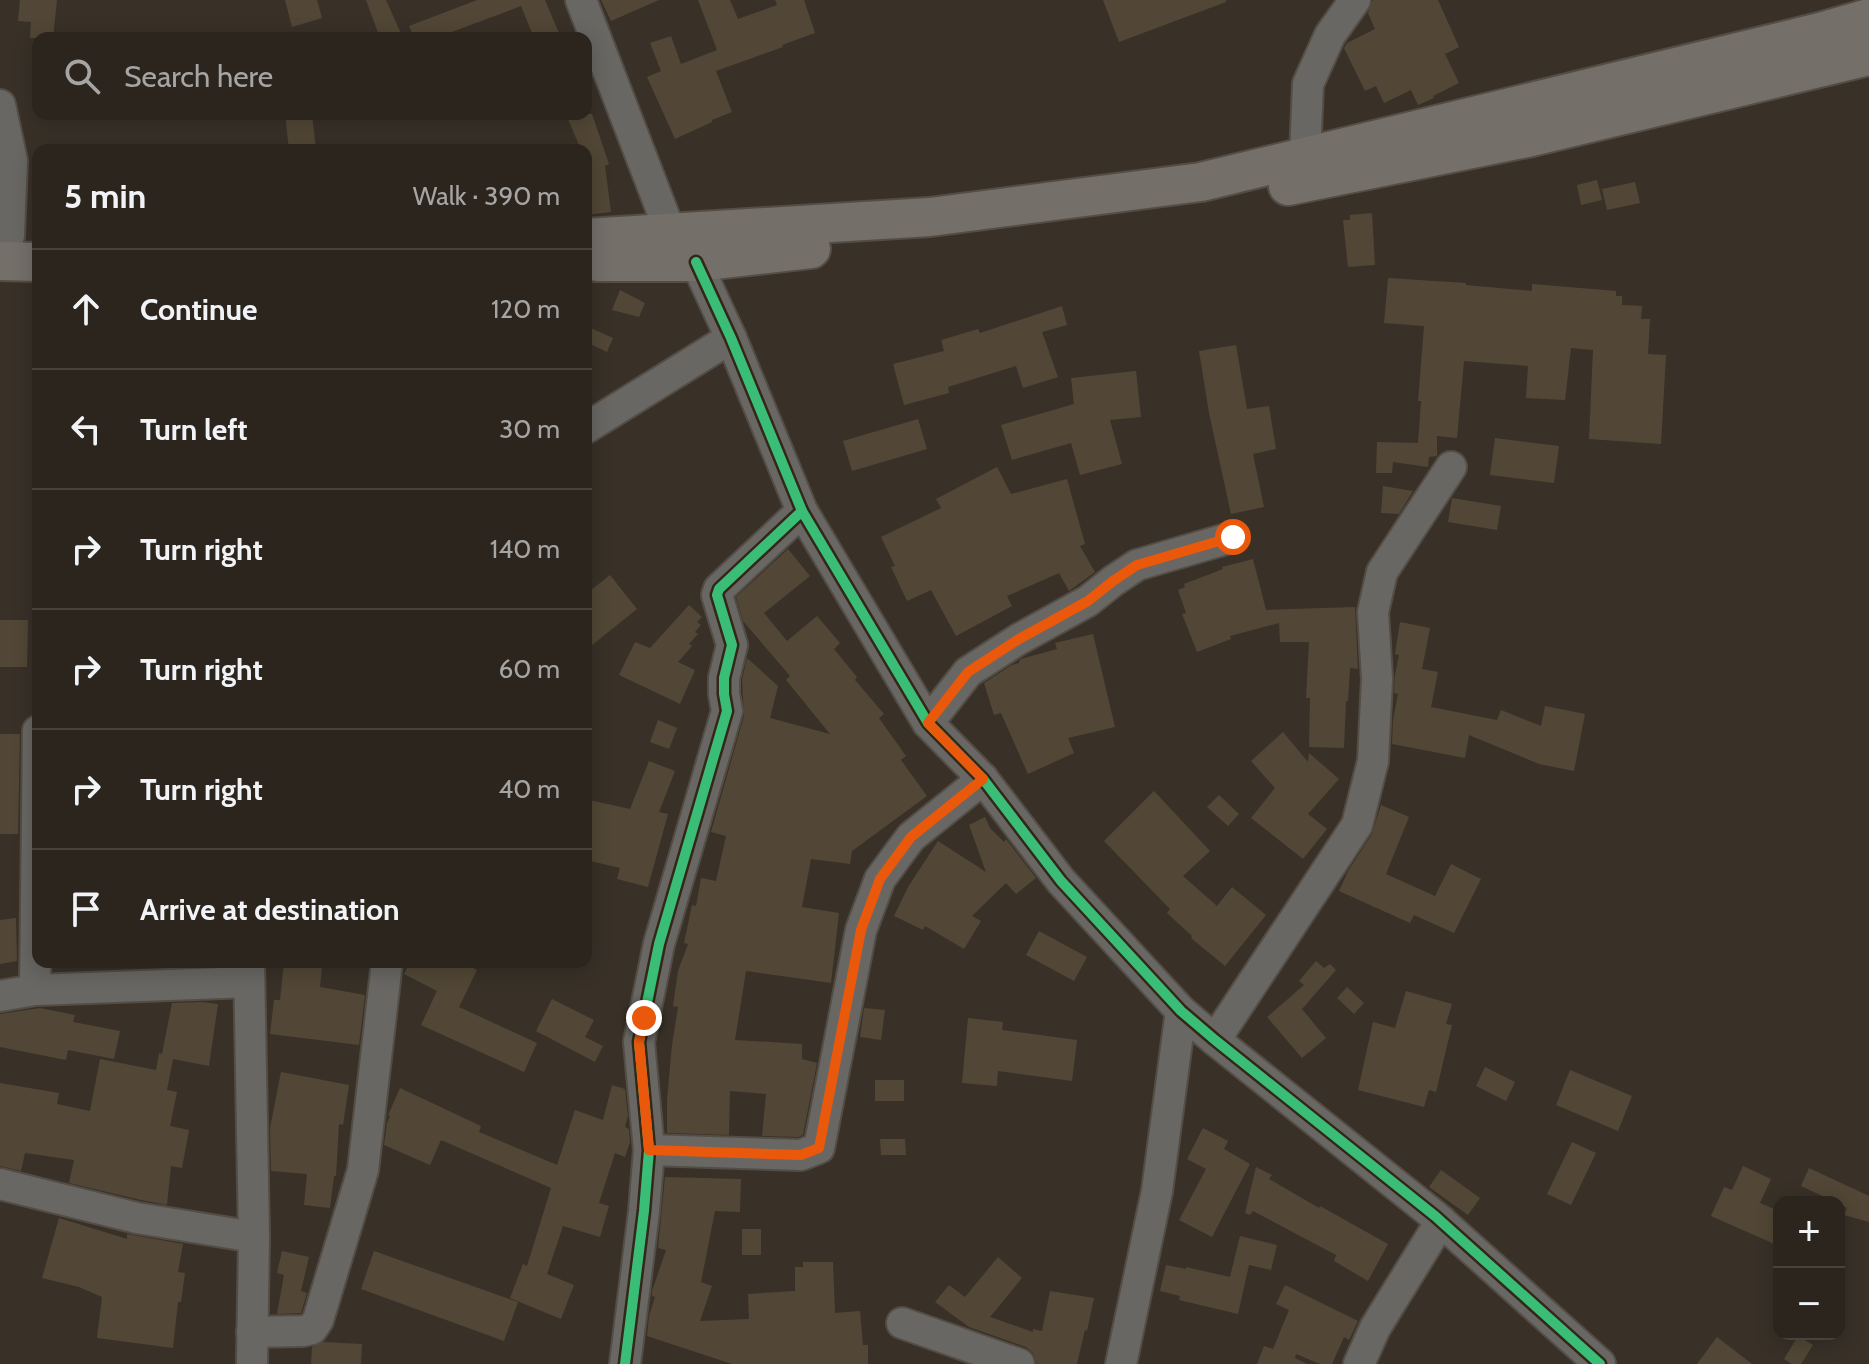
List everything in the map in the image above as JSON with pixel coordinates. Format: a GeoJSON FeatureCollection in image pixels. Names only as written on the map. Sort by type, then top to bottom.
{"type":"FeatureCollection","features":[{"type":"Feature","properties":{"kind":"main road"},"geometry":{"type":"LineString","coordinates":[[592,238],[930,217],[1201,182],[1869,18]]}},
{"type":"Feature","properties":{"kind":"main road"},"geometry":{"type":"LineString","coordinates":[[592,262],[696,262],[1205,202],[1527,138],[1869,56]]}},
{"type":"Feature","properties":{"kind":"main road"},"geometry":{"type":"LineString","coordinates":[[12,243],[32,258]]}},
{"type":"Feature","properties":{"kind":"street"},"geometry":{"type":"LineString","coordinates":[[581,0],[671,234]]}},
{"type":"Feature","properties":{"kind":"street"},"geometry":{"type":"LineString","coordinates":[[1305,156],[1308,84],[1330,35],[1355,0]]}},
{"type":"Feature","properties":{"kind":"street"},"geometry":{"type":"LineString","coordinates":[[0,105],[12,161],[12,243]]}},
{"type":"Feature","properties":{"kind":"street"},"geometry":{"type":"LineString","coordinates":[[696,262],[731,338],[802,511],[928,723],[983,779],[1061,881],[1181,1011],[1441,1221],[1600,1364]]}},
{"type":"Feature","properties":{"kind":"street"},"geometry":{"type":"LineString","coordinates":[[592,424],[731,338]]}},
{"type":"Feature","properties":{"kind":"street"},"geometry":{"type":"LineString","coordinates":[[1215,1040],[1357,825],[1373,761],[1377,679],[1373,612],[1382,572],[1451,467]]}},
{"type":"Feature","properties":{"kind":"street"},"geometry":{"type":"LineString","coordinates":[[625,1364],[649,1150],[639,1042],[659,944],[727,711],[724,678],[732,645],[717,595],[719,589],[802,511]]}},
{"type":"Feature","properties":{"kind":"street"},"geometry":{"type":"LineString","coordinates":[[928,723],[968,672],[1019,639],[1088,601],[1137,565],[1233,537]]}},
{"type":"Feature","properties":{"kind":"street"},"geometry":{"type":"LineString","coordinates":[[649,1150],[801,1155],[819,1148],[861,930],[880,879],[911,837],[983,779]]}},
{"type":"Feature","properties":{"kind":"street"},"geometry":{"type":"LineString","coordinates":[[35,968],[35,990]]}},
{"type":"Feature","properties":{"kind":"street"},"geometry":{"type":"LineString","coordinates":[[252,1332],[303,1331],[312,1329],[318,1320],[363,1170],[386,968]]}},
{"type":"Feature","properties":{"kind":"street"},"geometry":{"type":"LineString","coordinates":[[0,996],[35,990],[249,972],[254,1237],[252,1364]]}},
{"type":"Feature","properties":{"kind":"street"},"geometry":{"type":"LineString","coordinates":[[1121,1364],[1157,1191],[1181,1011]]}},
{"type":"Feature","properties":{"kind":"street"},"geometry":{"type":"LineString","coordinates":[[0,1184],[137,1218],[254,1237]]}},
{"type":"Feature","properties":{"kind":"street"},"geometry":{"type":"LineString","coordinates":[[1359,1364],[1375,1328],[1441,1221]]}},
{"type":"Feature","properties":{"kind":"street"},"geometry":{"type":"LineString","coordinates":[[902,1323],[1019,1364]]}},
{"type":"Feature","properties":{"kind":"building"},"geometry":{"type":"Polygon","coordinates":[[[20,0],[57,0],[54,32],[32,32],[30,38],[31,22],[18,21],[20,0]]]}},
{"type":"Feature","properties":{"kind":"building"},"geometry":{"type":"Polygon","coordinates":[[[285,0],[317,0],[322,18],[292,27],[285,0]]]}},
{"type":"Feature","properties":{"kind":"building"},"geometry":{"type":"Polygon","coordinates":[[[366,0],[386,0],[400,32],[378,32],[366,0]]]}},
{"type":"Feature","properties":{"kind":"building"},"geometry":{"type":"Polygon","coordinates":[[[477,0],[545,0],[558,32],[532,32],[521,6],[452,32],[412,32],[409,26],[477,0]]]}},
{"type":"Feature","properties":{"kind":"building"},"geometry":{"type":"Polygon","coordinates":[[[601,0],[659,0],[611,21],[601,0]]]}},
{"type":"Feature","properties":{"kind":"building"},"geometry":{"type":"Polygon","coordinates":[[[698,0],[730,0],[738,19],[777,5],[775,0],[804,0],[815,33],[716,71],[732,112],[675,139],[647,77],[661,71],[650,43],[671,36],[681,64],[717,50],[698,0]]]}},
{"type":"Feature","properties":{"kind":"building"},"geometry":{"type":"Polygon","coordinates":[[[1103,0],[1226,0],[1226,2],[1119,42],[1103,0]]]}},
{"type":"Feature","properties":{"kind":"building"},"geometry":{"type":"Polygon","coordinates":[[[1373,0],[1438,0],[1459,47],[1445,54],[1459,83],[1418,105],[1411,90],[1384,103],[1376,86],[1365,91],[1344,48],[1347,43],[1375,29],[1368,13],[1373,0]]]}},
{"type":"Feature","properties":{"kind":"building"},"geometry":{"type":"Polygon","coordinates":[[[592,114],[609,164],[605,166],[611,212],[592,214],[592,144],[578,144],[568,120],[592,120],[592,114]]]}},
{"type":"Feature","properties":{"kind":"building"},"geometry":{"type":"Polygon","coordinates":[[[286,120],[313,120],[315,144],[288,144],[286,120]]]}},
{"type":"Feature","properties":{"kind":"building"},"geometry":{"type":"Polygon","coordinates":[[[1597,180],[1602,200],[1581,205],[1577,185],[1597,180]]]}},
{"type":"Feature","properties":{"kind":"building"},"geometry":{"type":"Polygon","coordinates":[[[1635,182],[1640,203],[1607,210],[1602,189],[1635,182]]]}},
{"type":"Feature","properties":{"kind":"building"},"geometry":{"type":"Polygon","coordinates":[[[1372,213],[1375,265],[1348,267],[1343,220],[1350,220],[1350,215],[1372,213]]]}},
{"type":"Feature","properties":{"kind":"building"},"geometry":{"type":"Polygon","coordinates":[[[1388,278],[1532,291],[1532,284],[1616,291],[1616,296],[1622,296],[1622,305],[1642,306],[1641,319],[1650,319],[1648,354],[1666,355],[1661,444],[1589,439],[1593,350],[1571,348],[1565,400],[1526,398],[1528,366],[1464,361],[1457,438],[1437,436],[1437,456],[1429,457],[1428,467],[1393,462],[1392,473],[1376,473],[1377,442],[1418,443],[1421,401],[1418,401],[1424,326],[1384,323],[1388,278]]]}},
{"type":"Feature","properties":{"kind":"building"},"geometry":{"type":"Polygon","coordinates":[[[620,290],[645,303],[639,317],[612,310],[620,290]]]}},
{"type":"Feature","properties":{"kind":"building"},"geometry":{"type":"Polygon","coordinates":[[[1062,306],[1067,325],[1042,332],[1058,377],[1023,388],[1016,366],[948,387],[949,393],[904,405],[893,364],[944,351],[941,340],[978,329],[980,333],[1062,306]]]}},
{"type":"Feature","properties":{"kind":"building"},"geometry":{"type":"Polygon","coordinates":[[[592,329],[613,338],[607,352],[592,345],[592,329]]]}},
{"type":"Feature","properties":{"kind":"building"},"geometry":{"type":"Polygon","coordinates":[[[1236,345],[1247,409],[1269,406],[1276,449],[1253,454],[1264,507],[1231,514],[1199,351],[1236,345]]]}},
{"type":"Feature","properties":{"kind":"building"},"geometry":{"type":"Polygon","coordinates":[[[1136,371],[1141,417],[1110,420],[1122,464],[1080,475],[1071,443],[1012,460],[1001,425],[1074,404],[1071,378],[1136,371]]]}},
{"type":"Feature","properties":{"kind":"building"},"geometry":{"type":"Polygon","coordinates":[[[918,419],[927,449],[852,471],[843,441],[918,419]]]}},
{"type":"Feature","properties":{"kind":"building"},"geometry":{"type":"Polygon","coordinates":[[[1495,438],[1559,446],[1554,483],[1490,475],[1495,438]]]}},
{"type":"Feature","properties":{"kind":"building"},"geometry":{"type":"Polygon","coordinates":[[[997,467],[1011,494],[1067,479],[1085,544],[1080,546],[1095,572],[1069,591],[1059,573],[1007,596],[1012,606],[956,636],[931,590],[907,601],[881,537],[941,508],[936,499],[997,467]]]}},
{"type":"Feature","properties":{"kind":"building"},"geometry":{"type":"Polygon","coordinates":[[[1383,486],[1413,491],[1399,514],[1381,513],[1383,486]]]}},
{"type":"Feature","properties":{"kind":"building"},"geometry":{"type":"Polygon","coordinates":[[[1452,498],[1501,506],[1497,530],[1448,522],[1452,498]]]}},
{"type":"Feature","properties":{"kind":"building"},"geometry":{"type":"Polygon","coordinates":[[[788,549],[810,576],[764,613],[787,641],[817,616],[840,643],[834,649],[857,677],[855,680],[884,714],[879,718],[906,756],[901,760],[927,796],[852,851],[850,864],[811,859],[802,907],[839,913],[831,983],[746,971],[735,1040],[802,1044],[802,1059],[817,1063],[803,1135],[762,1136],[766,1094],[730,1091],[729,1135],[667,1133],[667,1099],[678,1007],[673,1006],[678,971],[688,944],[684,943],[701,878],[716,881],[726,836],[711,832],[744,716],[742,680],[747,658],[778,686],[770,718],[830,734],[786,680],[790,676],[743,621],[736,597],[788,549]]]}},
{"type":"Feature","properties":{"kind":"building"},"geometry":{"type":"Polygon","coordinates":[[[1253,559],[1266,610],[1355,607],[1358,669],[1350,668],[1344,748],[1309,747],[1310,698],[1306,698],[1309,642],[1280,642],[1279,623],[1230,636],[1231,639],[1197,652],[1182,614],[1186,613],[1178,590],[1185,587],[1184,584],[1222,567],[1253,559]]]}},
{"type":"Feature","properties":{"kind":"building"},"geometry":{"type":"Polygon","coordinates":[[[610,575],[637,609],[592,645],[592,589],[610,575]]]}},
{"type":"Feature","properties":{"kind":"building"},"geometry":{"type":"Polygon","coordinates":[[[689,605],[702,617],[697,622],[701,625],[695,632],[698,634],[689,644],[692,646],[678,662],[695,670],[680,704],[619,675],[635,642],[650,648],[689,605]]]}},
{"type":"Feature","properties":{"kind":"building"},"geometry":{"type":"Polygon","coordinates":[[[0,620],[28,620],[27,667],[0,667],[0,620]]]}},
{"type":"Feature","properties":{"kind":"building"},"geometry":{"type":"Polygon","coordinates":[[[1400,622],[1430,628],[1422,669],[1438,672],[1431,707],[1497,720],[1501,710],[1541,726],[1545,706],[1585,714],[1574,771],[1539,764],[1469,735],[1465,758],[1392,744],[1398,694],[1394,693],[1399,655],[1395,654],[1400,622]]]}},
{"type":"Feature","properties":{"kind":"building"},"geometry":{"type":"Polygon","coordinates":[[[1093,634],[1115,727],[1068,738],[1074,753],[1028,774],[1001,713],[994,715],[984,683],[1021,659],[1057,649],[1055,643],[1093,634]]]}},
{"type":"Feature","properties":{"kind":"building"},"geometry":{"type":"Polygon","coordinates":[[[658,720],[677,728],[669,749],[650,742],[658,720]]]}},
{"type":"Feature","properties":{"kind":"building"},"geometry":{"type":"Polygon","coordinates":[[[1283,732],[1308,762],[1309,753],[1339,779],[1308,814],[1327,829],[1303,859],[1251,818],[1275,788],[1251,761],[1283,732]]]}},
{"type":"Feature","properties":{"kind":"building"},"geometry":{"type":"Polygon","coordinates":[[[0,734],[20,734],[18,834],[0,834],[0,734]]]}},
{"type":"Feature","properties":{"kind":"building"},"geometry":{"type":"Polygon","coordinates":[[[649,761],[675,771],[659,812],[668,814],[648,887],[617,879],[620,868],[592,861],[592,801],[630,809],[649,761]]]}},
{"type":"Feature","properties":{"kind":"building"},"geometry":{"type":"Polygon","coordinates":[[[1154,791],[1210,851],[1183,876],[1217,906],[1232,887],[1266,915],[1225,966],[1191,938],[1167,913],[1170,909],[1104,841],[1154,791]]]}},
{"type":"Feature","properties":{"kind":"building"},"geometry":{"type":"Polygon","coordinates":[[[1219,795],[1239,814],[1228,826],[1207,807],[1219,795]]]}},
{"type":"Feature","properties":{"kind":"building"},"geometry":{"type":"Polygon","coordinates":[[[1381,805],[1409,817],[1386,874],[1435,896],[1451,864],[1481,879],[1454,933],[1414,915],[1410,923],[1339,891],[1372,834],[1381,805]]]}},
{"type":"Feature","properties":{"kind":"building"},"geometry":{"type":"Polygon","coordinates":[[[985,817],[990,828],[1004,842],[1006,839],[1036,878],[1016,894],[1006,883],[972,916],[981,921],[964,949],[925,926],[923,930],[894,916],[908,887],[938,841],[986,872],[969,825],[985,817]]]}},
{"type":"Feature","properties":{"kind":"building"},"geometry":{"type":"Polygon","coordinates":[[[16,918],[17,961],[0,964],[0,920],[16,918]]]}},
{"type":"Feature","properties":{"kind":"building"},"geometry":{"type":"Polygon","coordinates":[[[1039,931],[1087,957],[1074,981],[1026,955],[1039,931]]]}},
{"type":"Feature","properties":{"kind":"building"},"geometry":{"type":"Polygon","coordinates":[[[1316,961],[1324,968],[1330,964],[1336,970],[1302,1009],[1326,1038],[1302,1058],[1267,1017],[1304,985],[1299,981],[1316,961]]]}},
{"type":"Feature","properties":{"kind":"building"},"geometry":{"type":"Polygon","coordinates":[[[283,968],[322,968],[320,987],[365,995],[359,1045],[270,1034],[274,1000],[280,1000],[283,968]]]}},
{"type":"Feature","properties":{"kind":"building"},"geometry":{"type":"Polygon","coordinates":[[[407,968],[477,970],[459,1007],[537,1043],[524,1072],[421,1025],[437,991],[404,974],[407,968]]]}},
{"type":"Feature","properties":{"kind":"building"},"geometry":{"type":"Polygon","coordinates":[[[1347,987],[1364,1003],[1354,1014],[1337,998],[1347,987]]]}},
{"type":"Feature","properties":{"kind":"building"},"geometry":{"type":"Polygon","coordinates":[[[1406,991],[1452,1004],[1446,1024],[1452,1025],[1436,1092],[1429,1090],[1424,1107],[1358,1090],[1373,1022],[1395,1028],[1406,991]]]}},
{"type":"Feature","properties":{"kind":"building"},"geometry":{"type":"Polygon","coordinates":[[[552,999],[594,1020],[585,1037],[603,1046],[595,1062],[536,1031],[552,999]]]}},
{"type":"Feature","properties":{"kind":"building"},"geometry":{"type":"Polygon","coordinates":[[[172,1003],[218,1004],[209,1066],[173,1059],[167,1090],[177,1092],[170,1126],[189,1130],[182,1168],[171,1166],[167,1205],[69,1183],[74,1160],[25,1153],[21,1171],[0,1166],[0,1083],[59,1093],[57,1104],[90,1111],[100,1059],[156,1070],[172,1003]]]}},
{"type":"Feature","properties":{"kind":"building"},"geometry":{"type":"Polygon","coordinates":[[[40,1008],[75,1015],[73,1022],[120,1031],[114,1059],[68,1050],[66,1060],[0,1047],[0,1014],[40,1008]]]}},
{"type":"Feature","properties":{"kind":"building"},"geometry":{"type":"Polygon","coordinates":[[[864,1008],[885,1010],[881,1040],[860,1037],[864,1008]]]}},
{"type":"Feature","properties":{"kind":"building"},"geometry":{"type":"Polygon","coordinates":[[[968,1018],[1003,1022],[1002,1030],[1077,1040],[1072,1081],[998,1071],[997,1086],[962,1083],[968,1018]]]}},
{"type":"Feature","properties":{"kind":"building"},"geometry":{"type":"Polygon","coordinates":[[[1485,1067],[1515,1082],[1506,1101],[1476,1086],[1485,1067]]]}},
{"type":"Feature","properties":{"kind":"building"},"geometry":{"type":"Polygon","coordinates":[[[1570,1070],[1632,1096],[1618,1131],[1556,1105],[1570,1070]]]}},
{"type":"Feature","properties":{"kind":"building"},"geometry":{"type":"Polygon","coordinates":[[[281,1072],[349,1085],[343,1125],[339,1124],[336,1176],[330,1208],[304,1205],[307,1174],[271,1171],[270,1128],[281,1072]]]}},
{"type":"Feature","properties":{"kind":"building"},"geometry":{"type":"Polygon","coordinates":[[[875,1080],[904,1080],[904,1101],[875,1101],[875,1080]]]}},
{"type":"Feature","properties":{"kind":"building"},"geometry":{"type":"Polygon","coordinates":[[[612,1085],[625,1089],[628,1116],[625,1127],[629,1129],[630,1142],[625,1157],[615,1153],[599,1203],[609,1206],[600,1237],[563,1226],[547,1274],[574,1285],[561,1319],[510,1298],[523,1264],[527,1266],[551,1188],[441,1140],[430,1165],[384,1145],[388,1115],[400,1088],[481,1126],[479,1132],[557,1165],[575,1110],[603,1120],[612,1085]]]}},
{"type":"Feature","properties":{"kind":"building"},"geometry":{"type":"Polygon","coordinates":[[[1203,1128],[1228,1141],[1224,1149],[1250,1164],[1212,1237],[1179,1220],[1206,1169],[1187,1159],[1203,1128]]]}},
{"type":"Feature","properties":{"kind":"building"},"geometry":{"type":"Polygon","coordinates":[[[880,1139],[905,1139],[906,1155],[881,1155],[880,1139]]]}},
{"type":"Feature","properties":{"kind":"building"},"geometry":{"type":"Polygon","coordinates":[[[1572,1142],[1596,1153],[1571,1205],[1547,1194],[1572,1142]]]}},
{"type":"Feature","properties":{"kind":"building"},"geometry":{"type":"Polygon","coordinates":[[[1743,1166],[1771,1179],[1760,1203],[1773,1208],[1773,1243],[1711,1216],[1724,1187],[1732,1190],[1743,1166]]]}},
{"type":"Feature","properties":{"kind":"building"},"geometry":{"type":"Polygon","coordinates":[[[1256,1167],[1272,1175],[1269,1179],[1388,1244],[1368,1281],[1334,1261],[1336,1255],[1253,1211],[1250,1215],[1245,1213],[1256,1167]]]}},
{"type":"Feature","properties":{"kind":"building"},"geometry":{"type":"Polygon","coordinates":[[[1809,1168],[1869,1196],[1869,1222],[1845,1215],[1845,1196],[1822,1196],[1801,1186],[1809,1168]]]}},
{"type":"Feature","properties":{"kind":"building"},"geometry":{"type":"Polygon","coordinates":[[[1441,1170],[1480,1198],[1468,1215],[1429,1187],[1441,1170]]]}},
{"type":"Feature","properties":{"kind":"building"},"geometry":{"type":"Polygon","coordinates":[[[665,1177],[741,1179],[740,1212],[715,1211],[701,1282],[712,1286],[700,1321],[749,1319],[748,1294],[795,1291],[795,1267],[803,1267],[803,1262],[833,1262],[835,1313],[860,1311],[863,1345],[868,1345],[868,1364],[732,1364],[647,1336],[655,1297],[652,1291],[666,1250],[658,1248],[665,1177]]]}},
{"type":"Feature","properties":{"kind":"building"},"geometry":{"type":"Polygon","coordinates":[[[59,1218],[127,1239],[127,1234],[183,1244],[178,1272],[185,1273],[173,1348],[97,1338],[102,1297],[79,1287],[42,1278],[59,1218]]]}},
{"type":"Feature","properties":{"kind":"building"},"geometry":{"type":"Polygon","coordinates":[[[742,1229],[761,1229],[761,1255],[742,1255],[742,1229]]]}},
{"type":"Feature","properties":{"kind":"building"},"geometry":{"type":"Polygon","coordinates":[[[1240,1236],[1277,1245],[1271,1270],[1249,1265],[1238,1314],[1179,1300],[1180,1296],[1160,1291],[1166,1265],[1230,1277],[1240,1236]]]}},
{"type":"Feature","properties":{"kind":"building"},"geometry":{"type":"Polygon","coordinates":[[[282,1251],[309,1257],[301,1291],[307,1293],[301,1313],[277,1314],[284,1275],[277,1273],[282,1251]]]}},
{"type":"Feature","properties":{"kind":"building"},"geometry":{"type":"Polygon","coordinates":[[[374,1251],[518,1302],[504,1341],[361,1289],[374,1251]]]}},
{"type":"Feature","properties":{"kind":"building"},"geometry":{"type":"Polygon","coordinates":[[[998,1257],[1022,1278],[990,1317],[1033,1332],[1033,1329],[1042,1331],[1050,1291],[1094,1298],[1077,1364],[1037,1364],[1033,1353],[1026,1347],[969,1327],[935,1302],[949,1285],[965,1297],[998,1257]]]}},
{"type":"Feature","properties":{"kind":"building"},"geometry":{"type":"Polygon","coordinates":[[[1285,1285],[1358,1321],[1349,1340],[1344,1337],[1332,1364],[1320,1364],[1296,1354],[1295,1358],[1307,1364],[1257,1364],[1264,1346],[1273,1349],[1289,1310],[1276,1304],[1285,1285]]]}},
{"type":"Feature","properties":{"kind":"building"},"geometry":{"type":"Polygon","coordinates":[[[1717,1337],[1752,1364],[1697,1364],[1717,1337]]]}},
{"type":"Feature","properties":{"kind":"building"},"geometry":{"type":"Polygon","coordinates":[[[1796,1340],[1805,1340],[1813,1345],[1801,1364],[1792,1364],[1784,1359],[1796,1340]]]}},
{"type":"Feature","properties":{"kind":"building"},"geometry":{"type":"Polygon","coordinates":[[[322,1342],[362,1344],[361,1364],[311,1364],[312,1347],[322,1342]]]}},
{"type":"Feature","properties":{"kind":"cycle path"},"geometry":{"type":"LineString","coordinates":[[696,262],[731,338],[802,511],[928,723],[983,779],[1061,881],[1181,1011],[1435,1216],[1600,1364]]}},
{"type":"Feature","properties":{"kind":"cycle path"},"geometry":{"type":"LineString","coordinates":[[625,1364],[649,1150],[639,1042],[659,944],[727,711],[724,678],[732,645],[717,595],[719,589],[802,511]]}},
{"type":"Feature","properties":{"kind":"route"},"geometry":{"type":"LineString","coordinates":[[644,1018],[639,1042],[649,1150],[801,1155],[819,1148],[861,930],[880,879],[911,837],[983,779],[928,723],[968,672],[1019,639],[1088,601],[1137,565],[1233,537]]}}]}
